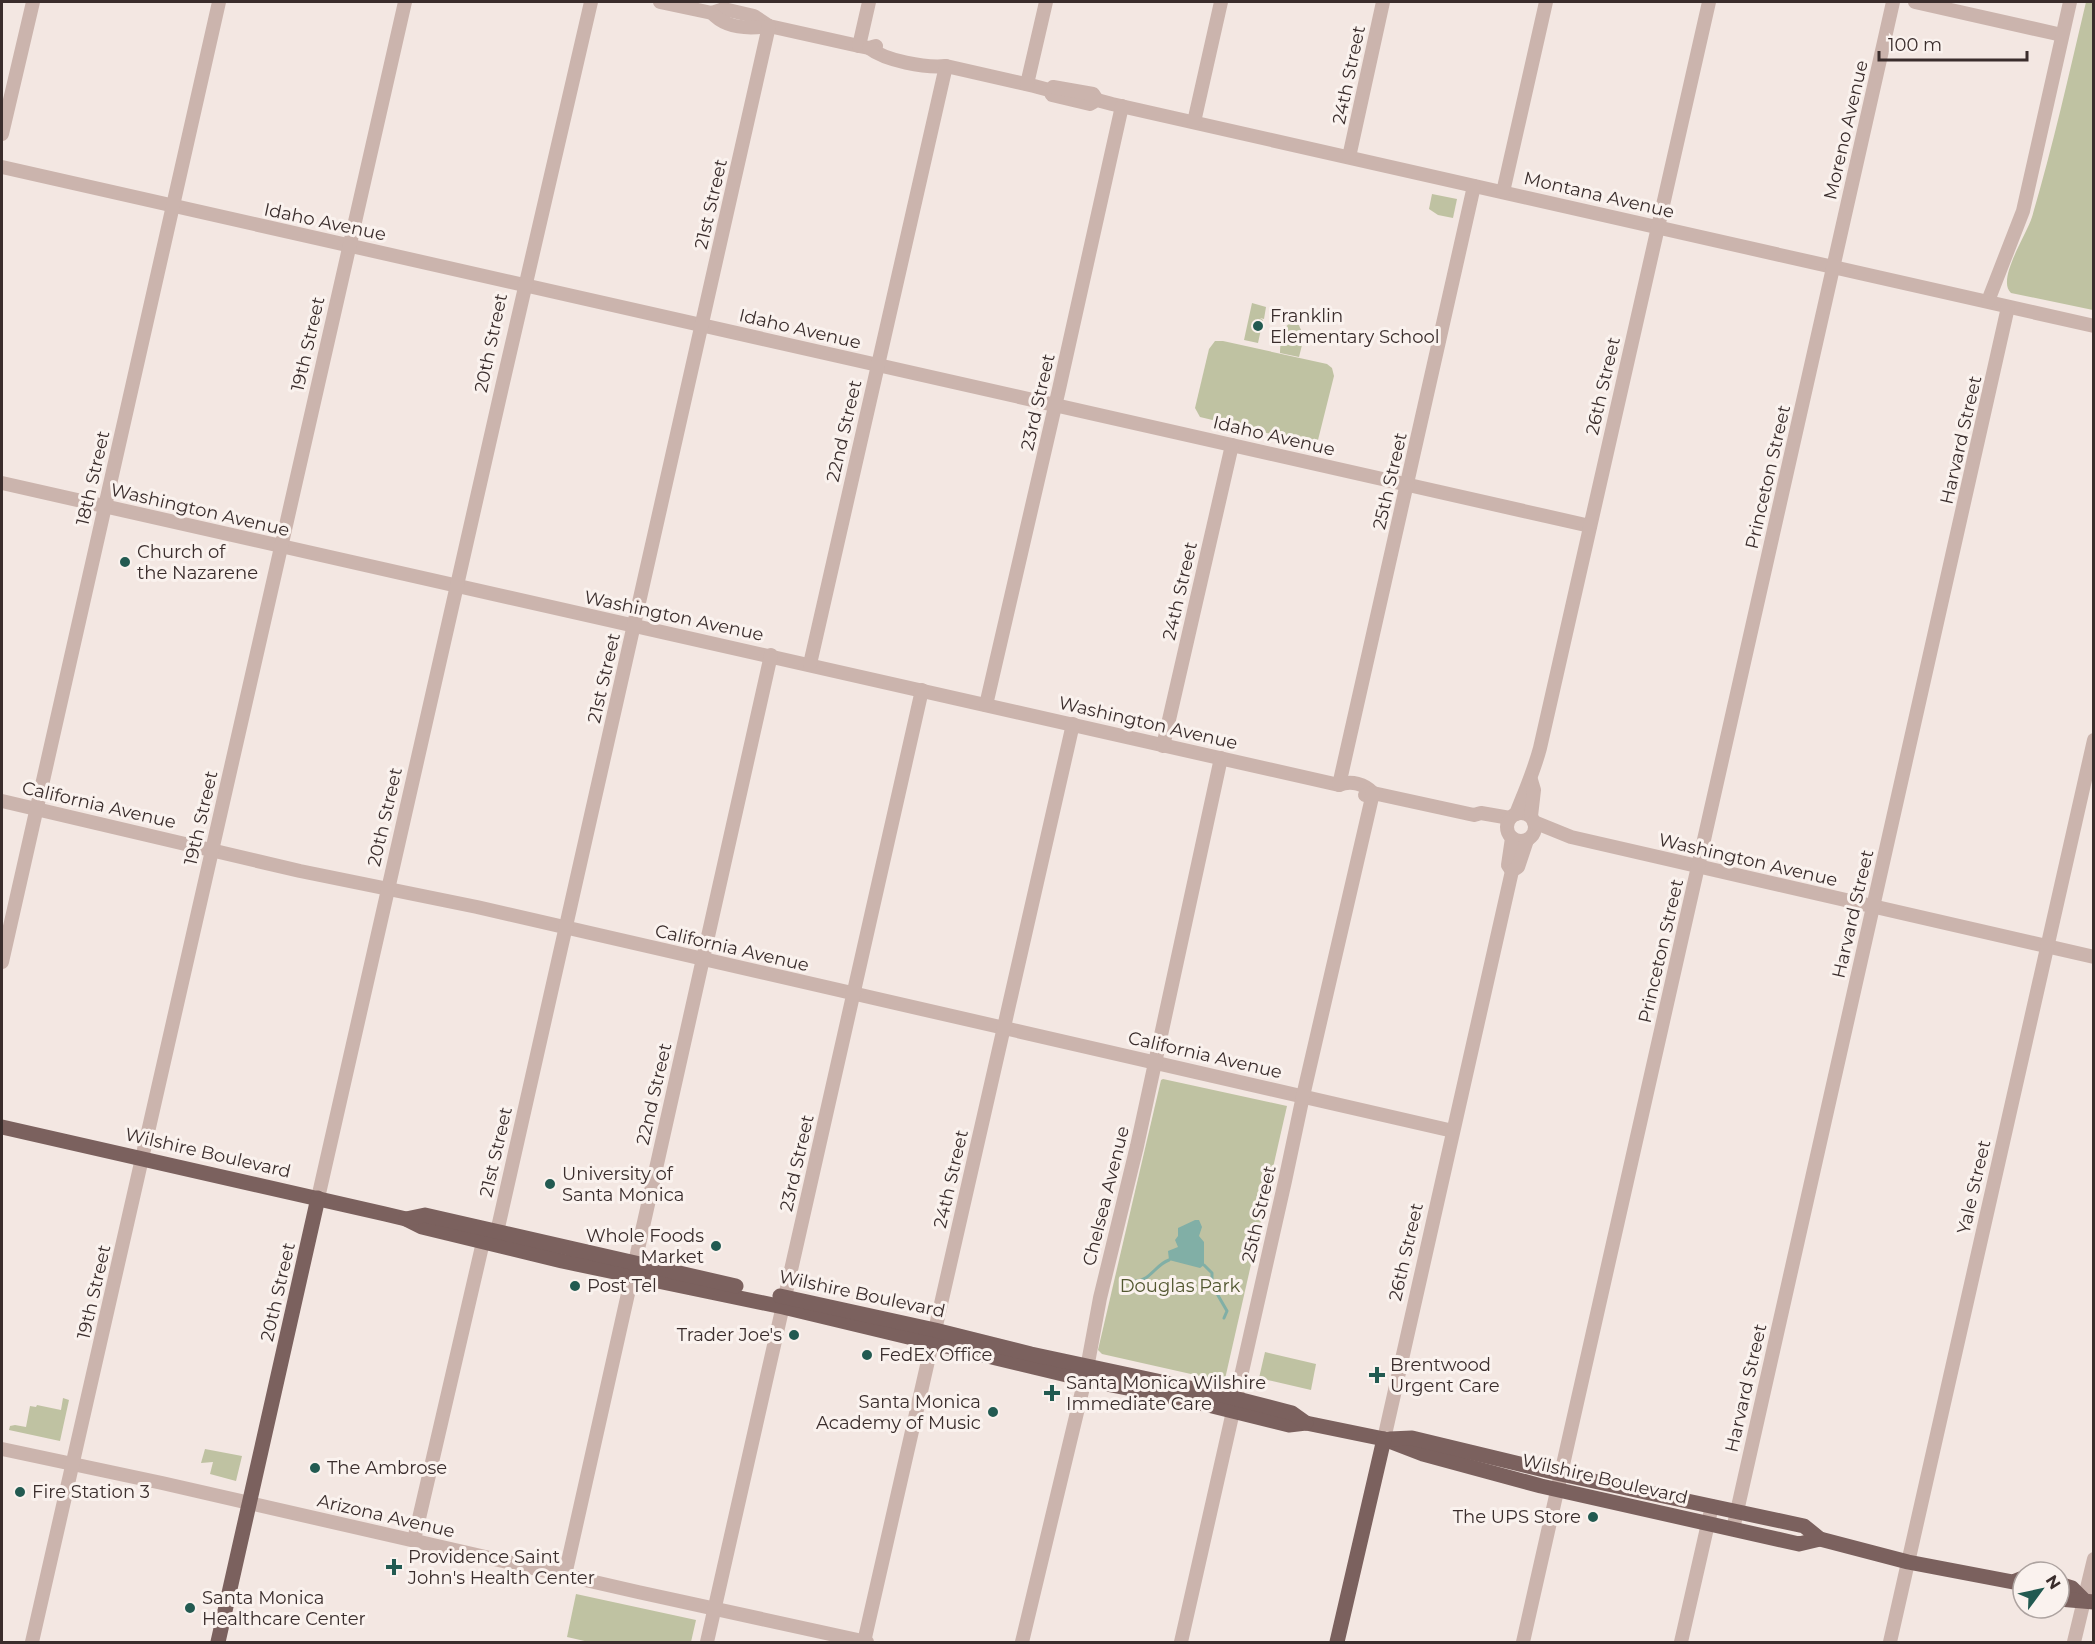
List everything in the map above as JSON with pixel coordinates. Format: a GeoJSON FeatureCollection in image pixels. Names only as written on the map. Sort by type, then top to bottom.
{"type":"FeatureCollection","features":[{"type":"Feature","properties":{"kind":"main road","name":"Wilshire Boulevard"},"geometry":{"type":"LineString","coordinates":[[2,1127],[406,1219],[422,1227],[562,1261],[634,1268]]}},
{"type":"Feature","properties":{"kind":"main road","name":"20th Street"},"geometry":{"type":"LineString","coordinates":[[218,1642],[318,1198]]}},
{"type":"Feature","properties":{"kind":"main road","name":"Wilshire Boulevard"},"geometry":{"type":"LineString","coordinates":[[406,1219],[425,1215],[634,1268],[1235,1405],[1289,1425],[1306,1423],[1384,1439],[1423,1454],[1557,1490],[1799,1544],[1820,1539]]}},
{"type":"Feature","properties":{"kind":"main road"},"geometry":{"type":"LineString","coordinates":[[477,1240],[476,1234],[491,1237],[497,1232]]}},
{"type":"Feature","properties":{"kind":"main road","name":"Wilshire Boulevard"},"geometry":{"type":"LineString","coordinates":[[1384,1439],[1412,1438],[1561,1474],[1804,1526],[1820,1539],[1908,1562],[2011,1581]]}},
{"type":"Feature","properties":{"kind":"main road","name":"26th Street"},"geometry":{"type":"LineString","coordinates":[[1337,1642],[1384,1439]]}},
{"type":"Feature","properties":{"kind":"main road"},"geometry":{"type":"LineString","coordinates":[[2071,1588],[2089,1601]]}},
{"type":"Feature","properties":{"kind":"main road"},"geometry":{"type":"LineString","coordinates":[[2071,1601],[2089,1601]]}},
{"type":"Feature","properties":{"kind":"street"},"geometry":{"type":"LineString","coordinates":[[2,134],[33,2]]}},
{"type":"Feature","properties":{"kind":"street","name":"18th Street"},"geometry":{"type":"LineString","coordinates":[[2,962],[219,2]]}},
{"type":"Feature","properties":{"kind":"street","name":"19th Street"},"geometry":{"type":"LineString","coordinates":[[32,1642],[405,2]]}},
{"type":"Feature","properties":{"kind":"street","name":"20th Street"},"geometry":{"type":"LineString","coordinates":[[318,1198],[458,586],[523,286],[591,2]]}},
{"type":"Feature","properties":{"kind":"street","name":"Montana Avenue"},"geometry":{"type":"LineString","coordinates":[[660,2],[744,13],[754,16],[769,26],[864,47],[880,45],[936,58],[946,66],[1027,84],[1048,90],[1052,95],[1090,104],[1097,100],[2094,326]]}},
{"type":"Feature","properties":{"kind":"street"},"geometry":{"type":"LineString","coordinates":[[864,47],[869,2]]}},
{"type":"Feature","properties":{"kind":"street"},"geometry":{"type":"LineString","coordinates":[[1027,84],[1046,2]]}},
{"type":"Feature","properties":{"kind":"street"},"geometry":{"type":"LineString","coordinates":[[1194,122],[1221,2]]}},
{"type":"Feature","properties":{"kind":"street","name":"24th Street"},"geometry":{"type":"LineString","coordinates":[[1349,157],[1383,2]]}},
{"type":"Feature","properties":{"kind":"street"},"geometry":{"type":"LineString","coordinates":[[1503,192],[1546,2]]}},
{"type":"Feature","properties":{"kind":"street","name":"26th Street"},"geometry":{"type":"LineString","coordinates":[[1512,871],[1508,865],[1511,825],[1525,787],[1531,780],[1540,748],[1709,2]]}},
{"type":"Feature","properties":{"kind":"street","name":"Moreno Avenue"},"geometry":{"type":"LineString","coordinates":[[1834,267],[1893,2]]}},
{"type":"Feature","properties":{"kind":"street"},"geometry":{"type":"LineString","coordinates":[[1915,2],[2062,35]]}},
{"type":"Feature","properties":{"kind":"street"},"geometry":{"type":"LineString","coordinates":[[1988,301],[2023,211],[2070,2]]}},
{"type":"Feature","properties":{"kind":"street","name":"21st Street"},"geometry":{"type":"LineString","coordinates":[[497,1232],[769,26]]}},
{"type":"Feature","properties":{"kind":"street","name":"22nd Street"},"geometry":{"type":"LineString","coordinates":[[810,664],[946,66]]}},
{"type":"Feature","properties":{"kind":"street","name":"23rd Street"},"geometry":{"type":"LineString","coordinates":[[986,705],[1122,106]]}},
{"type":"Feature","properties":{"kind":"street","name":"Idaho Avenue"},"geometry":{"type":"LineString","coordinates":[[2,167],[1590,526]]}},
{"type":"Feature","properties":{"kind":"street","name":"25th Street"},"geometry":{"type":"LineString","coordinates":[[1339,785],[1474,186]]}},
{"type":"Feature","properties":{"kind":"street","name":"Princeton Street"},"geometry":{"type":"LineString","coordinates":[[1523,1642],[1834,267]]}},
{"type":"Feature","properties":{"kind":"street","name":"Harvard Street"},"geometry":{"type":"LineString","coordinates":[[1733,1529],[2008,307]]}},
{"type":"Feature","properties":{"kind":"street","name":"24th Street"},"geometry":{"type":"LineString","coordinates":[[1163,746],[1232,445]]}},
{"type":"Feature","properties":{"kind":"street","name":"Washington Avenue"},"geometry":{"type":"LineString","coordinates":[[2,483],[1339,785],[1344,791],[1364,795],[1373,793],[1474,815],[1481,813],[1511,825]]}},
{"type":"Feature","properties":{"kind":"street","name":"22nd Street"},"geometry":{"type":"LineString","coordinates":[[565,1575],[771,656]]}},
{"type":"Feature","properties":{"kind":"street","name":"23rd Street"},"geometry":{"type":"LineString","coordinates":[[707,1642],[922,690]]}},
{"type":"Feature","properties":{"kind":"street","name":"24th Street"},"geometry":{"type":"LineString","coordinates":[[866,1642],[1073,724]]}},
{"type":"Feature","properties":{"kind":"street","name":"Yale Street"},"geometry":{"type":"LineString","coordinates":[[1890,1642],[2094,740]]}},
{"type":"Feature","properties":{"kind":"street","name":"Chelsea Avenue"},"geometry":{"type":"LineString","coordinates":[[1022,1642],[1137,1146],[1221,758]]}},
{"type":"Feature","properties":{"kind":"street","name":"26th Street"},"geometry":{"type":"LineString","coordinates":[[1384,1439],[1512,871],[1518,867],[1531,828],[1534,790],[1531,780]]}},
{"type":"Feature","properties":{"kind":"street","name":"25th Street"},"geometry":{"type":"LineString","coordinates":[[1181,1642],[1373,793]]}},
{"type":"Feature","properties":{"kind":"street","name":"California Avenue"},"geometry":{"type":"LineString","coordinates":[[2,801],[300,871],[388,888],[703,959],[1453,1131]]}},
{"type":"Feature","properties":{"kind":"street"},"geometry":{"type":"LineString","coordinates":[[1525,813],[1531,828],[1519,841],[1511,825],[1525,813]]}},
{"type":"Feature","properties":{"kind":"street","name":"Washington Avenue"},"geometry":{"type":"LineString","coordinates":[[1531,828],[2094,957]]}},
{"type":"Feature","properties":{"kind":"street"},"geometry":{"type":"LineString","coordinates":[[414,1540],[477,1240]]}},
{"type":"Feature","properties":{"kind":"street","name":"Arizona Avenue"},"geometry":{"type":"LineString","coordinates":[[2,1449],[866,1642]]}},
{"type":"Feature","properties":{"kind":"street"},"geometry":{"type":"LineString","coordinates":[[1681,1642],[1712,1506]]}},
{"type":"Feature","properties":{"kind":"street"},"geometry":{"type":"LineString","coordinates":[[2074,1642],[2089,1601],[2094,1559]]}},
{"type":"Feature","properties":{"kind":"green space"},"geometry":{"type":"Polygon","coordinates":[[[2086,2],[2094,2],[2093,310],[2011,293],[2007,287],[2010,268],[2029,225],[2040,190],[2086,2]]]}},
{"type":"Feature","properties":{"kind":"green space"},"geometry":{"type":"Polygon","coordinates":[[[1432,194],[1457,199],[1453,218],[1438,215],[1429,209],[1432,194]]]}},
{"type":"Feature","properties":{"kind":"green space"},"geometry":{"type":"Polygon","coordinates":[[[1252,303],[1266,307],[1264,319],[1260,318],[1263,320],[1258,343],[1244,340],[1252,303]]]}},
{"type":"Feature","properties":{"kind":"green space"},"geometry":{"type":"Polygon","coordinates":[[[1293,322],[1298,323],[1304,337],[1299,357],[1280,353],[1283,331],[1293,322]]]}},
{"type":"Feature","properties":{"kind":"green space"},"geometry":{"type":"Polygon","coordinates":[[[1215,341],[1327,364],[1332,368],[1334,376],[1318,440],[1309,443],[1200,417],[1195,408],[1209,349],[1215,341]]]}},
{"type":"Feature","properties":{"kind":"green space","name":"Douglas Park"},"geometry":{"type":"Polygon","coordinates":[[[1163,1079],[1287,1106],[1225,1379],[1222,1381],[1102,1354],[1098,1350],[1163,1079]]]}},
{"type":"Feature","properties":{"kind":"green space"},"geometry":{"type":"Polygon","coordinates":[[[1265,1352],[1316,1364],[1311,1390],[1259,1378],[1265,1352]]]}},
{"type":"Feature","properties":{"kind":"green space"},"geometry":{"type":"Polygon","coordinates":[[[63,1398],[69,1400],[60,1441],[9,1430],[10,1426],[15,1425],[26,1427],[30,1406],[36,1407],[37,1405],[61,1410],[63,1398]]]}},
{"type":"Feature","properties":{"kind":"green space"},"geometry":{"type":"Polygon","coordinates":[[[205,1449],[242,1456],[236,1481],[210,1474],[213,1462],[201,1463],[205,1449]]]}},
{"type":"Feature","properties":{"kind":"green space"},"geometry":{"type":"Polygon","coordinates":[[[576,1594],[696,1620],[691,1642],[589,1642],[567,1637],[576,1594]]]}},
{"type":"Feature","properties":{"kind":"water"},"geometry":{"type":"Polygon","coordinates":[[[1199,1220],[1202,1227],[1199,1236],[1204,1242],[1204,1265],[1200,1268],[1169,1260],[1168,1251],[1178,1247],[1175,1240],[1178,1236],[1178,1228],[1199,1220]]]}},
{"type":"Feature","properties":{"kind":"waterway"},"geometry":{"type":"LineString","coordinates":[[1131,1289],[1136,1281],[1146,1278],[1169,1260]]}},
{"type":"Feature","properties":{"kind":"waterway"},"geometry":{"type":"LineString","coordinates":[[1204,1265],[1212,1273],[1212,1285],[1227,1311],[1224,1318]]}},
{"type":"Feature","properties":{"kind":"place","name":"Franklin Elementary School"},"geometry":{"type":"Point","coordinates":[1258,326]}},
{"type":"Feature","properties":{"kind":"place","name":"Church of the Nazarene"},"geometry":{"type":"Point","coordinates":[125,562]}},
{"type":"Feature","properties":{"kind":"place","name":"University of Santa Monica"},"geometry":{"type":"Point","coordinates":[550,1184]}},
{"type":"Feature","properties":{"kind":"place","name":"Whole Foods Market"},"geometry":{"type":"Point","coordinates":[716,1246]}},
{"type":"Feature","properties":{"kind":"place","name":"Post Tel"},"geometry":{"type":"Point","coordinates":[575,1286]}},
{"type":"Feature","properties":{"kind":"place","name":"Trader Joe's"},"geometry":{"type":"Point","coordinates":[794,1335]}},
{"type":"Feature","properties":{"kind":"place","name":"FedEx Office"},"geometry":{"type":"Point","coordinates":[867,1355]}},
{"type":"Feature","properties":{"kind":"place","name":"Brentwood Urgent Care"},"geometry":{"type":"Point","coordinates":[1377,1375]}},
{"type":"Feature","properties":{"kind":"place","name":"Santa Monica Wilshire Immediate Care"},"geometry":{"type":"Point","coordinates":[1052,1393]}},
{"type":"Feature","properties":{"kind":"place","name":"Santa Monica Academy of Music"},"geometry":{"type":"Point","coordinates":[993,1412]}},
{"type":"Feature","properties":{"kind":"place","name":"The Ambrose"},"geometry":{"type":"Point","coordinates":[315,1468]}},
{"type":"Feature","properties":{"kind":"place","name":"Fire Station 3"},"geometry":{"type":"Point","coordinates":[20,1492]}},
{"type":"Feature","properties":{"kind":"place","name":"The UPS Store"},"geometry":{"type":"Point","coordinates":[1593,1517]}},
{"type":"Feature","properties":{"kind":"place","name":"Providence Saint John's Health Center"},"geometry":{"type":"Point","coordinates":[394,1567]}},
{"type":"Feature","properties":{"kind":"place","name":"Santa Monica Healthcare Center"},"geometry":{"type":"Point","coordinates":[190,1608]}}]}
